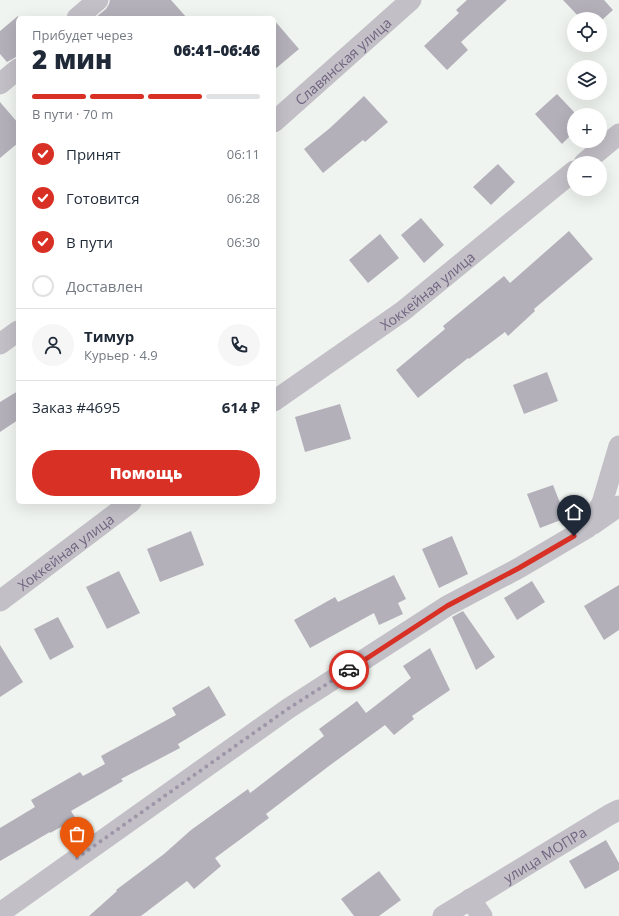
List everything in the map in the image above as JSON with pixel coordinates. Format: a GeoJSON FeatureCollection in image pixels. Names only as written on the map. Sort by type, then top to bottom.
{"type":"FeatureCollection","features":[{"type":"Feature","properties":{"kind":"street"},"geometry":{"type":"LineString","coordinates":[[79,16],[98,0]]}},
{"type":"Feature","properties":{"kind":"street","name":"Славянская улица"},"geometry":{"type":"LineString","coordinates":[[276,120],[411,0]]}},
{"type":"Feature","properties":{"kind":"street"},"geometry":{"type":"LineString","coordinates":[[0,84],[16,71]]}},
{"type":"Feature","properties":{"kind":"street"},"geometry":{"type":"LineString","coordinates":[[592,156],[619,134]]}},
{"type":"Feature","properties":{"kind":"street","name":"Хоккейная улица"},"geometry":{"type":"LineString","coordinates":[[276,400],[403,311],[567,177]]}},
{"type":"Feature","properties":{"kind":"street"},"geometry":{"type":"LineString","coordinates":[[0,344],[16,332]]}},
{"type":"Feature","properties":{"kind":"street"},"geometry":{"type":"LineString","coordinates":[[587,528],[602,503],[618,450]]}},
{"type":"Feature","properties":{"kind":"street","name":"Хоккейная улица"},"geometry":{"type":"LineString","coordinates":[[0,602],[128,504]]}},
{"type":"Feature","properties":{"kind":"street"},"geometry":{"type":"LineString","coordinates":[[0,913],[289,708],[447,606],[519,568],[587,528],[619,506]]}},
{"type":"Feature","properties":{"kind":"street","name":"улица МОПРа"},"geometry":{"type":"LineString","coordinates":[[443,916],[619,810]]}},
{"type":"Feature","properties":{"kind":"street"},"geometry":{"type":"LineString","coordinates":[[470,899],[482,916]]}},
{"type":"Feature","properties":{"kind":"building"},"geometry":{"type":"Polygon","coordinates":[[[110,0],[171,0],[185,16],[97,16],[106,9],[110,0]]]}},
{"type":"Feature","properties":{"kind":"building"},"geometry":{"type":"Polygon","coordinates":[[[467,0],[507,0],[461,42],[468,50],[447,70],[424,46],[459,13],[456,10],[467,0]]]}},
{"type":"Feature","properties":{"kind":"building"},"geometry":{"type":"Polygon","coordinates":[[[563,0],[604,0],[613,10],[607,15],[607,12],[574,12],[563,0]]]}},
{"type":"Feature","properties":{"kind":"building"},"geometry":{"type":"Polygon","coordinates":[[[16,18],[16,57],[7,62],[0,54],[0,31],[16,18]]]}},
{"type":"Feature","properties":{"kind":"building"},"geometry":{"type":"Polygon","coordinates":[[[276,22],[299,49],[276,68],[276,22]]]}},
{"type":"Feature","properties":{"kind":"building"},"geometry":{"type":"Polygon","coordinates":[[[557,94],[570,108],[567,108],[567,139],[562,144],[535,114],[557,94]]]}},
{"type":"Feature","properties":{"kind":"building"},"geometry":{"type":"Polygon","coordinates":[[[364,96],[388,122],[365,142],[363,140],[323,173],[304,149],[330,128],[364,96]]]}},
{"type":"Feature","properties":{"kind":"building"},"geometry":{"type":"Polygon","coordinates":[[[0,102],[16,121],[16,145],[0,158],[0,102]]]}},
{"type":"Feature","properties":{"kind":"building"},"geometry":{"type":"Polygon","coordinates":[[[498,164],[515,182],[491,205],[473,187],[498,164]]]}},
{"type":"Feature","properties":{"kind":"building"},"geometry":{"type":"Polygon","coordinates":[[[421,218],[444,245],[424,263],[401,235],[421,218]]]}},
{"type":"Feature","properties":{"kind":"building"},"geometry":{"type":"Polygon","coordinates":[[[569,231],[593,259],[534,309],[535,311],[508,336],[505,332],[469,359],[468,358],[418,398],[396,370],[445,329],[443,326],[504,276],[510,283],[569,231]]]}},
{"type":"Feature","properties":{"kind":"building"},"geometry":{"type":"Polygon","coordinates":[[[380,234],[399,258],[368,283],[349,260],[380,234]]]}},
{"type":"Feature","properties":{"kind":"building"},"geometry":{"type":"Polygon","coordinates":[[[547,372],[558,401],[524,414],[513,385],[547,372]]]}},
{"type":"Feature","properties":{"kind":"building"},"geometry":{"type":"Polygon","coordinates":[[[16,392],[16,421],[0,432],[0,402],[16,392]]]}},
{"type":"Feature","properties":{"kind":"building"},"geometry":{"type":"Polygon","coordinates":[[[340,404],[351,439],[305,452],[295,417],[340,404]]]}},
{"type":"Feature","properties":{"kind":"building"},"geometry":{"type":"Polygon","coordinates":[[[553,485],[566,518],[540,528],[527,494],[553,485]]]}},
{"type":"Feature","properties":{"kind":"building"},"geometry":{"type":"Polygon","coordinates":[[[191,531],[204,565],[160,582],[147,549],[191,531]]]}},
{"type":"Feature","properties":{"kind":"building"},"geometry":{"type":"Polygon","coordinates":[[[452,536],[468,574],[439,588],[422,549],[452,536]]]}},
{"type":"Feature","properties":{"kind":"building"},"geometry":{"type":"Polygon","coordinates":[[[119,571],[140,613],[107,629],[86,587],[119,571]]]}},
{"type":"Feature","properties":{"kind":"building"},"geometry":{"type":"Polygon","coordinates":[[[394,575],[406,599],[398,603],[403,614],[379,625],[374,613],[310,648],[294,620],[335,597],[338,602],[394,575]]]}},
{"type":"Feature","properties":{"kind":"building"},"geometry":{"type":"Polygon","coordinates":[[[532,581],[545,602],[517,620],[504,598],[532,581]]]}},
{"type":"Feature","properties":{"kind":"building"},"geometry":{"type":"Polygon","coordinates":[[[619,585],[619,630],[604,640],[584,606],[619,585]]]}},
{"type":"Feature","properties":{"kind":"building"},"geometry":{"type":"Polygon","coordinates":[[[463,611],[495,657],[476,670],[452,617],[463,611]]]}},
{"type":"Feature","properties":{"kind":"building"},"geometry":{"type":"Polygon","coordinates":[[[58,617],[74,647],[50,660],[34,629],[58,617]]]}},
{"type":"Feature","properties":{"kind":"building"},"geometry":{"type":"Polygon","coordinates":[[[0,645],[23,682],[0,697],[0,645]]]}},
{"type":"Feature","properties":{"kind":"building"},"geometry":{"type":"Polygon","coordinates":[[[430,648],[450,690],[412,716],[414,719],[394,735],[385,725],[266,814],[269,818],[215,858],[221,866],[194,889],[187,881],[141,916],[89,916],[117,891],[116,890],[164,854],[191,830],[248,789],[250,793],[324,736],[319,729],[357,701],[366,713],[411,678],[403,666],[430,648]]]}},
{"type":"Feature","properties":{"kind":"building"},"geometry":{"type":"Polygon","coordinates":[[[209,686],[226,715],[178,744],[180,748],[121,779],[123,781],[71,811],[76,819],[0,861],[0,828],[35,807],[31,800],[80,772],[83,776],[105,764],[101,756],[176,715],[172,708],[209,686]]]}},
{"type":"Feature","properties":{"kind":"building"},"geometry":{"type":"Polygon","coordinates":[[[606,840],[619,863],[619,870],[585,889],[569,861],[606,840]]]}},
{"type":"Feature","properties":{"kind":"building"},"geometry":{"type":"Polygon","coordinates":[[[379,871],[401,900],[379,916],[354,916],[341,899],[379,871]]]}},
{"type":"Feature","properties":{"kind":"way so far"},"geometry":{"type":"LineString","coordinates":[[77,858],[289,708],[349,670]]}},
{"type":"Feature","properties":{"kind":"route"},"geometry":{"type":"LineString","coordinates":[[349,670],[447,606],[519,568],[574,536]]}}]}
